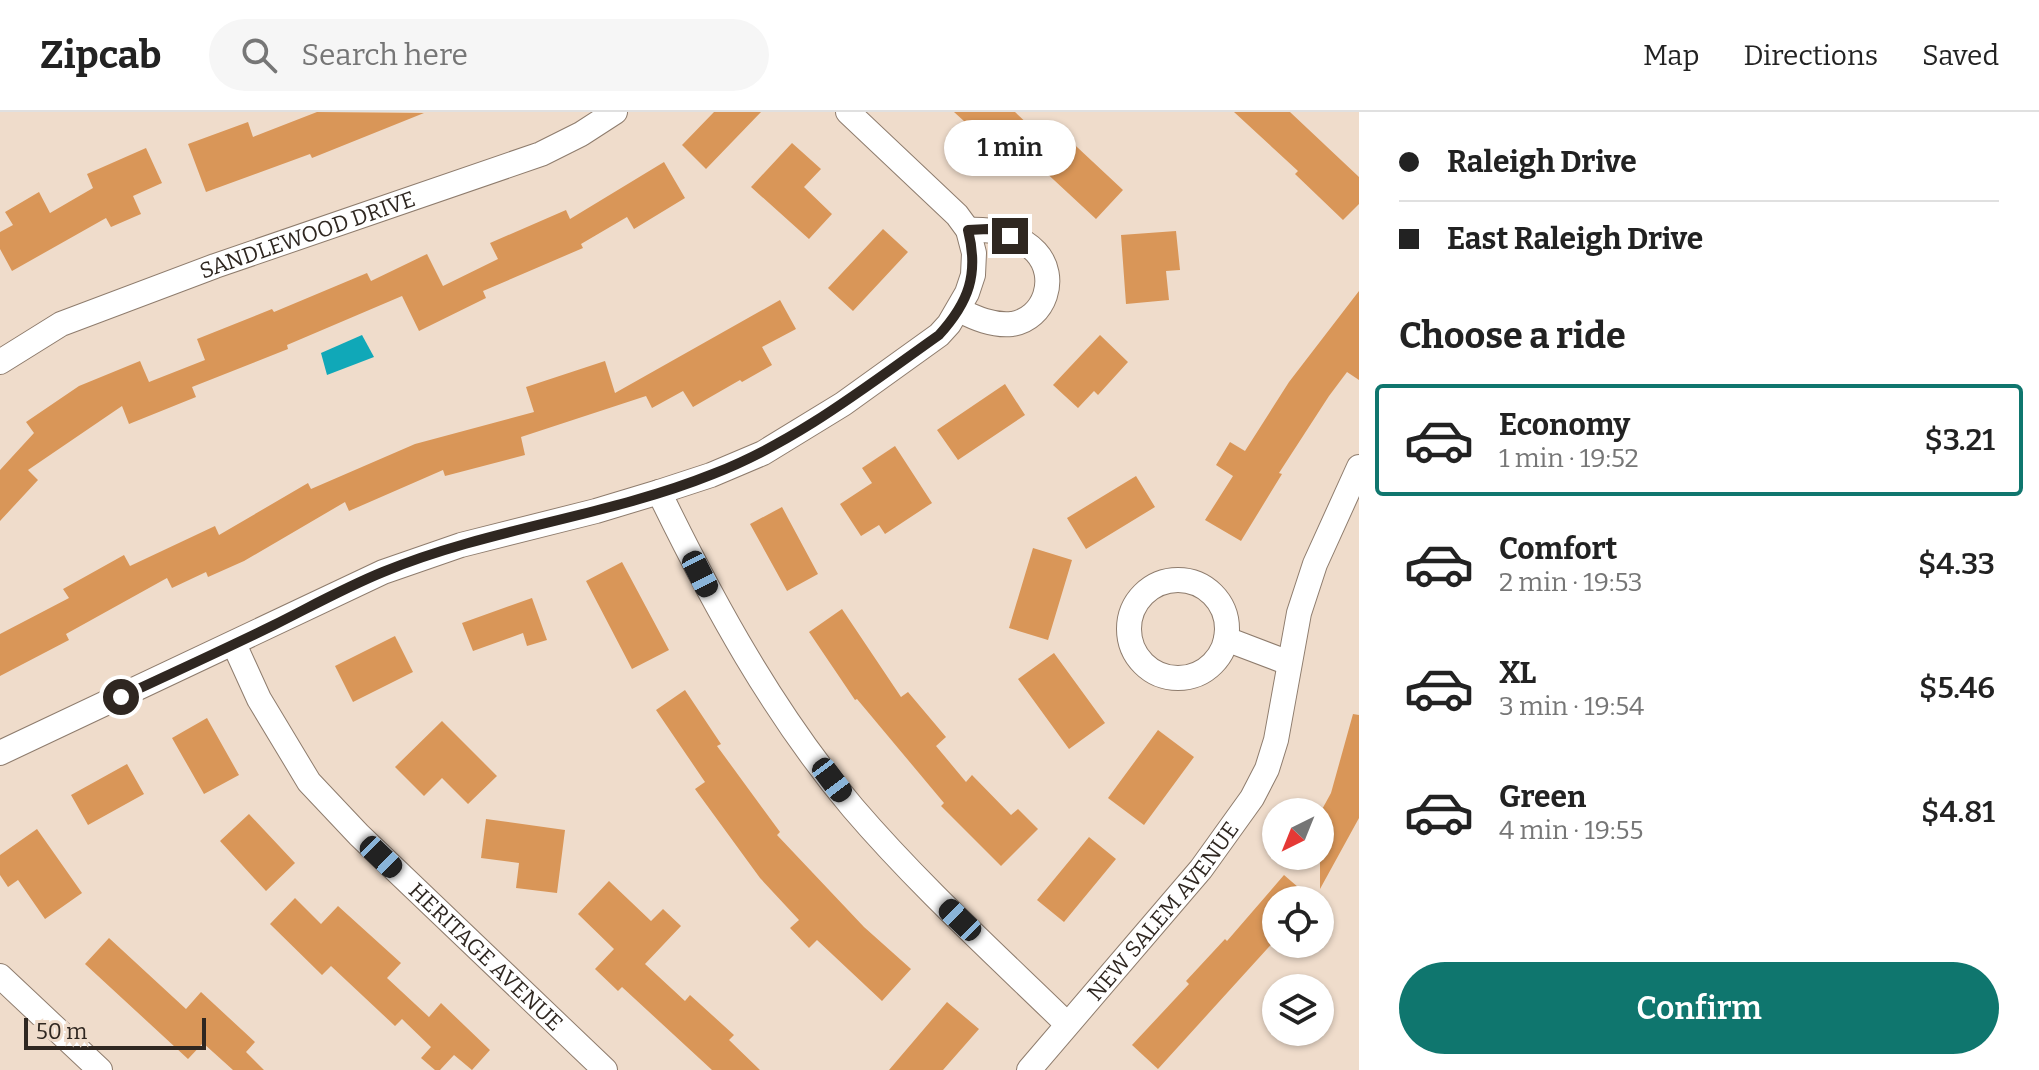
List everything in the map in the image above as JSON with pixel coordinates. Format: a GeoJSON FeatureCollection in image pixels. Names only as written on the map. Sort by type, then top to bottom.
{"type":"FeatureCollection","features":[{"type":"Feature","properties":{"kind":"street","name":"SANDLEWOOD DRIVE"},"geometry":{"type":"LineString","coordinates":[[0,362],[61,324],[215,266],[528,159],[581,134],[615,112]]}},
{"type":"Feature","properties":{"kind":"street"},"geometry":{"type":"LineString","coordinates":[[0,753],[383,572],[461,545],[659,492],[763,453],[843,404],[939,335],[959,310],[973,275],[974,253],[968,230],[957,215],[848,112]]}},
{"type":"Feature","properties":{"kind":"street"},"geometry":{"type":"LineString","coordinates":[[959,310],[979,319],[1013,324],[1036,311],[1045,295],[1047,274],[1035,250],[1010,236],[988,229],[968,230]]}},
{"type":"Feature","properties":{"kind":"street","name":"NEW SALEM AVENUE"},"geometry":{"type":"LineString","coordinates":[[1029,1070],[1201,869],[1252,798],[1267,769],[1276,740],[1299,613],[1315,564],[1359,467]]}},
{"type":"Feature","properties":{"kind":"street"},"geometry":{"type":"LineString","coordinates":[[659,492],[713,601],[776,704],[851,805],[916,878],[1067,1024]]}},
{"type":"Feature","properties":{"kind":"street"},"geometry":{"type":"LineString","coordinates":[[1174,581],[1187,581],[1199,585],[1218,602],[1224,614],[1226,639],[1215,662],[1205,670],[1193,676],[1168,677],[1156,673],[1137,657],[1131,645],[1129,620],[1141,597],[1150,589],[1174,581]]}},
{"type":"Feature","properties":{"kind":"street"},"geometry":{"type":"LineString","coordinates":[[1226,639],[1289,663]]}},
{"type":"Feature","properties":{"kind":"street","name":"HERITAGE AVENUE"},"geometry":{"type":"LineString","coordinates":[[234,644],[259,699],[309,782],[359,835],[605,1070]]}},
{"type":"Feature","properties":{"kind":"street"},"geometry":{"type":"LineString","coordinates":[[0,976],[100,1070]]}},
{"type":"Feature","properties":{"kind":"water"},"geometry":{"type":"Polygon","coordinates":[[[362,335],[374,357],[327,375],[321,353],[362,335]]]}},
{"type":"Feature","properties":{"kind":"building"},"geometry":{"type":"Polygon","coordinates":[[[317,112],[424,113],[312,158],[310,154],[206,192],[188,144],[248,122],[253,137],[317,112]]]}},
{"type":"Feature","properties":{"kind":"building"},"geometry":{"type":"Polygon","coordinates":[[[714,112],[761,112],[706,169],[682,145],[714,112]]]}},
{"type":"Feature","properties":{"kind":"building"},"geometry":{"type":"Polygon","coordinates":[[[954,112],[1015,112],[1050,145],[1062,133],[1123,190],[1096,219],[1012,141],[1000,154],[954,112]]]}},
{"type":"Feature","properties":{"kind":"building"},"geometry":{"type":"Polygon","coordinates":[[[1234,112],[1290,112],[1359,177],[1359,204],[1343,220],[1295,174],[1298,171],[1234,112]]]}},
{"type":"Feature","properties":{"kind":"building"},"geometry":{"type":"Polygon","coordinates":[[[792,143],[821,169],[804,187],[832,214],[809,239],[751,187],[792,143]]]}},
{"type":"Feature","properties":{"kind":"building"},"geometry":{"type":"Polygon","coordinates":[[[146,148],[162,183],[133,196],[141,214],[111,227],[106,218],[12,271],[0,249],[0,232],[13,225],[5,212],[39,192],[50,213],[93,188],[87,174],[146,148]]]}},
{"type":"Feature","properties":{"kind":"building"},"geometry":{"type":"Polygon","coordinates":[[[664,162],[685,198],[634,229],[627,217],[581,244],[583,248],[483,291],[486,298],[419,331],[402,296],[287,345],[288,349],[192,387],[196,397],[129,424],[122,406],[28,470],[38,480],[0,521],[0,470],[34,433],[26,422],[79,386],[140,361],[149,382],[205,360],[197,339],[272,309],[274,312],[367,273],[371,281],[427,254],[443,286],[498,259],[490,243],[566,210],[570,219],[664,162]]]}},
{"type":"Feature","properties":{"kind":"building"},"geometry":{"type":"Polygon","coordinates":[[[883,229],[908,252],[853,311],[828,288],[883,229]]]}},
{"type":"Feature","properties":{"kind":"building"},"geometry":{"type":"Polygon","coordinates":[[[1176,231],[1180,270],[1166,271],[1169,300],[1126,304],[1121,235],[1176,231]]]}},
{"type":"Feature","properties":{"kind":"building"},"geometry":{"type":"Polygon","coordinates":[[[1359,291],[1359,380],[1347,372],[1329,396],[1279,473],[1282,474],[1241,541],[1205,520],[1233,476],[1216,465],[1230,442],[1245,451],[1289,382],[1359,291]]]}},
{"type":"Feature","properties":{"kind":"building"},"geometry":{"type":"Polygon","coordinates":[[[780,300],[796,329],[762,347],[772,365],[693,407],[683,391],[652,408],[646,396],[521,437],[525,455],[445,476],[443,470],[349,511],[345,502],[244,561],[208,577],[206,572],[172,588],[167,578],[66,634],[69,640],[0,676],[0,634],[69,598],[63,589],[124,555],[130,566],[215,526],[219,535],[308,483],[311,489],[415,444],[534,412],[526,387],[605,361],[615,393],[780,300]]]}},
{"type":"Feature","properties":{"kind":"building"},"geometry":{"type":"Polygon","coordinates":[[[1100,335],[1128,362],[1098,395],[1094,391],[1078,408],[1053,385],[1100,335]]]}},
{"type":"Feature","properties":{"kind":"building"},"geometry":{"type":"Polygon","coordinates":[[[1005,384],[1025,415],[958,460],[937,430],[1005,384]]]}},
{"type":"Feature","properties":{"kind":"building"},"geometry":{"type":"Polygon","coordinates":[[[895,446],[932,503],[885,534],[879,525],[861,536],[840,504],[872,483],[862,468],[895,446]]]}},
{"type":"Feature","properties":{"kind":"building"},"geometry":{"type":"Polygon","coordinates":[[[1136,476],[1155,507],[1086,549],[1067,518],[1136,476]]]}},
{"type":"Feature","properties":{"kind":"building"},"geometry":{"type":"Polygon","coordinates":[[[782,507],[818,574],[787,591],[750,524],[782,507]]]}},
{"type":"Feature","properties":{"kind":"building"},"geometry":{"type":"Polygon","coordinates":[[[1033,548],[1072,560],[1048,640],[1009,628],[1033,548]]]}},
{"type":"Feature","properties":{"kind":"building"},"geometry":{"type":"Polygon","coordinates":[[[622,562],[669,650],[632,669],[586,581],[622,562]]]}},
{"type":"Feature","properties":{"kind":"building"},"geometry":{"type":"Polygon","coordinates":[[[532,598],[547,640],[527,646],[523,633],[473,651],[462,623],[532,598]]]}},
{"type":"Feature","properties":{"kind":"building"},"geometry":{"type":"Polygon","coordinates":[[[842,609],[901,697],[908,692],[946,737],[936,746],[966,782],[972,775],[1011,815],[1018,809],[1038,829],[1001,866],[941,806],[944,803],[855,700],[809,632],[842,609]]]}},
{"type":"Feature","properties":{"kind":"building"},"geometry":{"type":"Polygon","coordinates":[[[395,636],[413,672],[353,702],[335,666],[395,636]]]}},
{"type":"Feature","properties":{"kind":"building"},"geometry":{"type":"Polygon","coordinates":[[[1054,653],[1105,723],[1069,749],[1018,679],[1054,653]]]}},
{"type":"Feature","properties":{"kind":"building"},"geometry":{"type":"Polygon","coordinates":[[[685,690],[721,744],[717,746],[780,832],[777,835],[864,927],[911,969],[882,1001],[817,940],[809,948],[790,928],[799,920],[760,878],[695,789],[705,782],[656,710],[685,690]]]}},
{"type":"Feature","properties":{"kind":"building"},"geometry":{"type":"Polygon","coordinates":[[[1353,714],[1359,715],[1359,818],[1334,864],[1334,798],[1328,798],[1353,714]]]}},
{"type":"Feature","properties":{"kind":"building"},"geometry":{"type":"Polygon","coordinates":[[[207,718],[239,775],[204,794],[172,738],[207,718]]]}},
{"type":"Feature","properties":{"kind":"building"},"geometry":{"type":"Polygon","coordinates":[[[442,721],[497,776],[468,804],[442,778],[424,796],[395,767],[442,721]]]}},
{"type":"Feature","properties":{"kind":"building"},"geometry":{"type":"Polygon","coordinates":[[[1158,730],[1194,757],[1144,825],[1108,798],[1158,730]]]}},
{"type":"Feature","properties":{"kind":"building"},"geometry":{"type":"Polygon","coordinates":[[[127,764],[144,794],[88,825],[71,795],[127,764]]]}},
{"type":"Feature","properties":{"kind":"building"},"geometry":{"type":"Polygon","coordinates":[[[249,814],[295,863],[266,891],[220,841],[249,814]]]}},
{"type":"Feature","properties":{"kind":"building"},"geometry":{"type":"Polygon","coordinates":[[[486,819],[565,830],[557,893],[516,888],[519,863],[481,858],[486,819]]]}},
{"type":"Feature","properties":{"kind":"building"},"geometry":{"type":"Polygon","coordinates":[[[37,829],[82,893],[45,919],[18,880],[8,887],[0,875],[0,855],[37,829]]]}},
{"type":"Feature","properties":{"kind":"building"},"geometry":{"type":"Polygon","coordinates":[[[1089,837],[1116,859],[1064,922],[1037,900],[1089,837]]]}},
{"type":"Feature","properties":{"kind":"building"},"geometry":{"type":"Polygon","coordinates":[[[1320,870],[1330,870],[1322,886],[1320,870]]]}},
{"type":"Feature","properties":{"kind":"building"},"geometry":{"type":"Polygon","coordinates":[[[1284,875],[1297,886],[1274,886],[1284,875]]]}},
{"type":"Feature","properties":{"kind":"building"},"geometry":{"type":"Polygon","coordinates":[[[609,881],[651,921],[663,909],[681,926],[645,964],[685,1001],[690,995],[734,1035],[729,1040],[760,1070],[712,1070],[622,987],[618,991],[595,969],[614,949],[578,914],[609,881]]]}},
{"type":"Feature","properties":{"kind":"building"},"geometry":{"type":"Polygon","coordinates":[[[295,898],[321,924],[338,906],[401,963],[387,978],[429,1017],[441,1003],[490,1050],[472,1070],[454,1055],[440,1070],[435,1070],[421,1058],[431,1047],[402,1019],[395,1026],[331,966],[322,975],[270,924],[295,898]]]}},
{"type":"Feature","properties":{"kind":"building"},"geometry":{"type":"Polygon","coordinates":[[[1262,900],[1262,954],[1158,1069],[1132,1045],[1189,984],[1186,981],[1225,939],[1227,941],[1262,900]]]}},
{"type":"Feature","properties":{"kind":"building"},"geometry":{"type":"Polygon","coordinates":[[[109,938],[186,1009],[201,992],[255,1042],[246,1052],[264,1070],[233,1070],[203,1043],[188,1059],[85,964],[109,938]]]}},
{"type":"Feature","properties":{"kind":"building"},"geometry":{"type":"Polygon","coordinates":[[[947,1002],[979,1029],[943,1070],[889,1070],[947,1002]]]}},
{"type":"Feature","properties":{"kind":"route"},"geometry":{"type":"LineString","coordinates":[[121,697],[383,572],[461,545],[659,492],[763,453],[843,404],[939,335],[959,310],[973,275],[974,253],[968,230],[988,229],[1010,236]]}}]}
